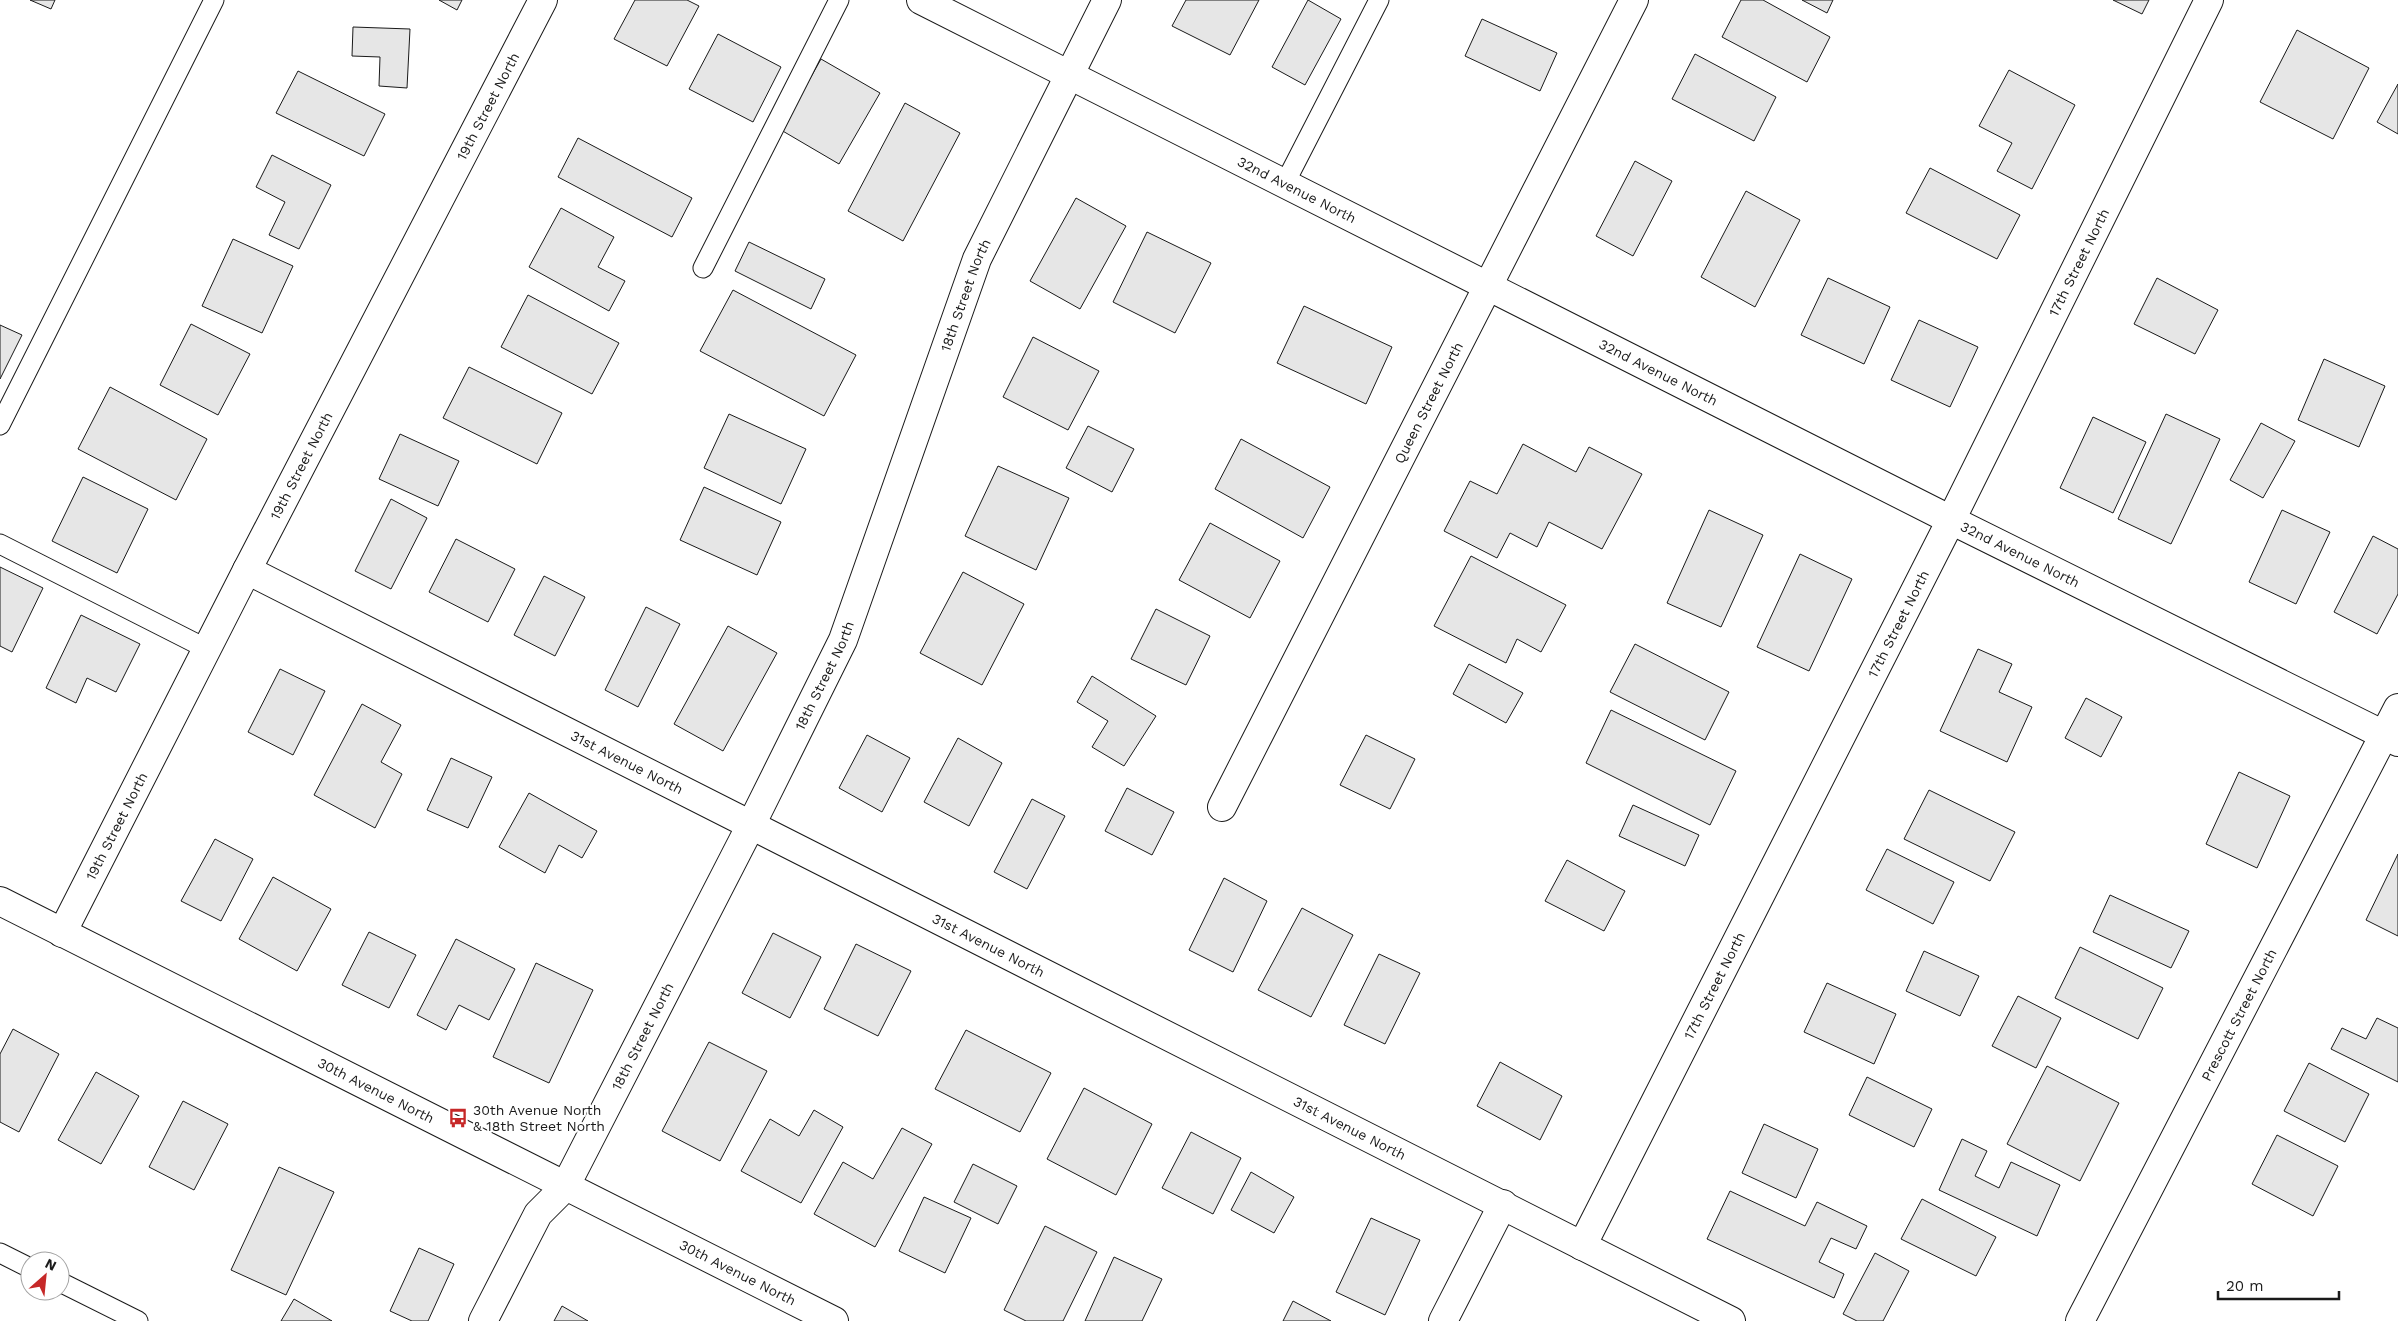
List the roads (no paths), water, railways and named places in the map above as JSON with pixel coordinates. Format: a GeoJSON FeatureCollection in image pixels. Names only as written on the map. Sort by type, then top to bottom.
{"type":"FeatureCollection","features":[{"type":"Feature","properties":{"kind":"street","name":"19th Street North"},"geometry":{"type":"LineString","coordinates":[[62,933],[247,570],[543,0]]}},
{"type":"Feature","properties":{"kind":"street","name":"32nd Avenue North"},"geometry":{"type":"LineString","coordinates":[[921,0],[1951,520],[2391,739]]}},
{"type":"Feature","properties":{"kind":"street","name":"18th Street North"},"geometry":{"type":"LineString","coordinates":[[483,1321],[538,1214],[565,1186],[751,825],[843,640],[977,259],[1107,0]]}},
{"type":"Feature","properties":{"kind":"street","name":"Queen Street North"},"geometry":{"type":"LineString","coordinates":[[1222,807],[1634,0]]}},
{"type":"Feature","properties":{"kind":"street","name":"17th Street North"},"geometry":{"type":"LineString","coordinates":[[1582,1246],[1951,520],[2209,0]]}},
{"type":"Feature","properties":{"kind":"street","name":"31st Avenue North"},"geometry":{"type":"LineString","coordinates":[[247,570],[1731,1321]]}},
{"type":"Feature","properties":{"kind":"street","name":"Prescott Street North"},"geometry":{"type":"LineString","coordinates":[[2080,1321],[2391,739],[2398,708]]}},
{"type":"Feature","properties":{"kind":"street","name":"30th Avenue North"},"geometry":{"type":"LineString","coordinates":[[0,901],[834,1321]]}},
{"type":"Feature","properties":{"kind":"street"},"geometry":{"type":"LineString","coordinates":[[1443,1321],[1503,1204]]}},
{"type":"Feature","properties":{"kind":"lane"},"geometry":{"type":"LineString","coordinates":[[0,425],[214,0]]}},
{"type":"Feature","properties":{"kind":"lane"},"geometry":{"type":"LineString","coordinates":[[703,268],[840,0]]}},
{"type":"Feature","properties":{"kind":"lane"},"geometry":{"type":"LineString","coordinates":[[1285,183],[1379,0]]}},
{"type":"Feature","properties":{"kind":"lane"},"geometry":{"type":"LineString","coordinates":[[0,544],[207,649]]}},
{"type":"Feature","properties":{"kind":"lane"},"geometry":{"type":"LineString","coordinates":[[0,1253],[20,1263]]}},
{"type":"Feature","properties":{"kind":"lane"},"geometry":{"type":"LineString","coordinates":[[70,1287],[138,1321]]}},
{"type":"Feature","properties":{"kind":"place","name":"30th Avenue North & 18th Street North"},"geometry":{"type":"Point","coordinates":[458,1118]}}]}
